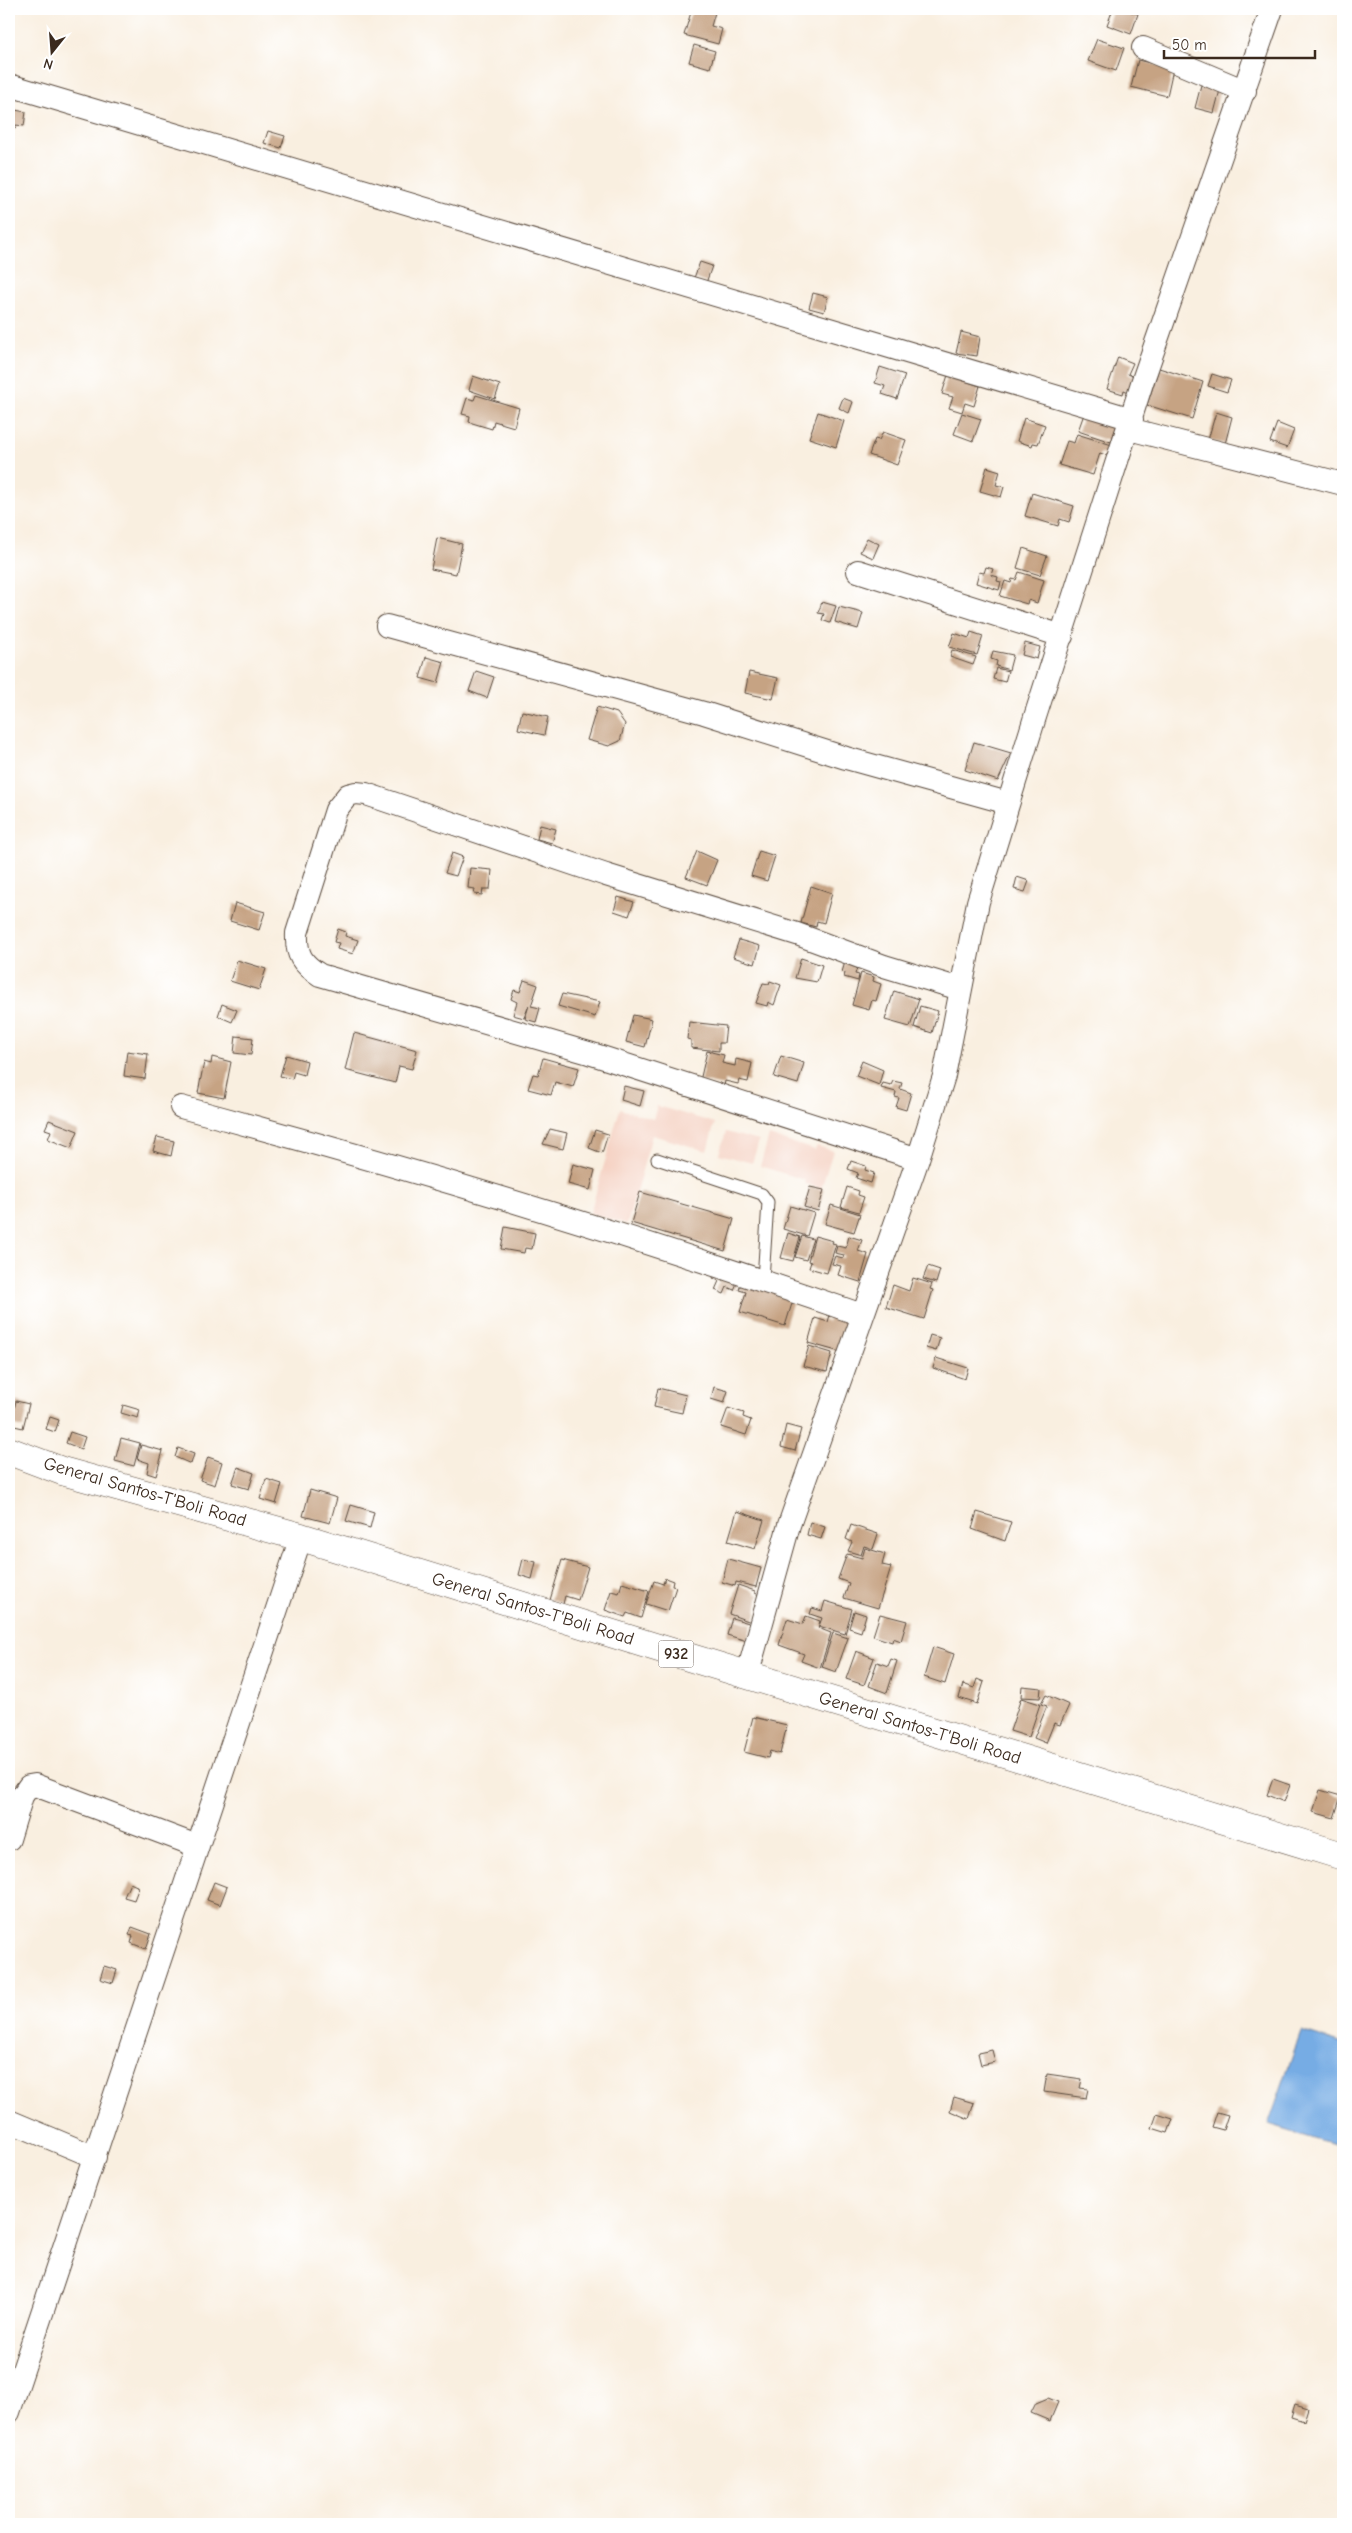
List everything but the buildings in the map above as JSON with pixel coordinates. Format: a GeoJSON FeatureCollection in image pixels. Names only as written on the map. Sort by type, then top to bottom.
{"type":"FeatureCollection","features":[{"type":"Feature","properties":{"kind":"main road","name":"General Santos-T'Boli Road"},"geometry":{"type":"LineString","coordinates":[[9,1451],[62,1471],[301,1537],[747,1676],[1343,1856]]}},
{"type":"Feature","properties":{"kind":"street"},"geometry":{"type":"LineString","coordinates":[[747,1676],[789,1525],[918,1159],[944,1076],[956,1026],[960,989],[978,902],[1008,803],[1164,321],[1272,9]]}},
{"type":"Feature","properties":{"kind":"street"},"geometry":{"type":"LineString","coordinates":[[1142,48],[1245,91]]}},
{"type":"Feature","properties":{"kind":"street"},"geometry":{"type":"LineString","coordinates":[[9,85],[1130,424],[1343,484]]}},
{"type":"Feature","properties":{"kind":"street"},"geometry":{"type":"LineString","coordinates":[[858,571],[1062,636]]}},
{"type":"Feature","properties":{"kind":"street"},"geometry":{"type":"LineString","coordinates":[[387,626],[704,713],[846,758],[1008,803]]}},
{"type":"Feature","properties":{"kind":"street"},"geometry":{"type":"LineString","coordinates":[[918,1159],[598,1056],[320,975],[300,960],[296,948],[297,934],[336,810],[348,795],[356,792],[398,804],[606,875],[775,926],[884,966],[960,989]]}},
{"type":"Feature","properties":{"kind":"street"},"geometry":{"type":"LineString","coordinates":[[181,1107],[344,1151],[599,1227],[763,1280],[862,1315]]}},
{"type":"Feature","properties":{"kind":"street"},"geometry":{"type":"LineString","coordinates":[[9,2412],[301,1537]]}},
{"type":"Feature","properties":{"kind":"street"},"geometry":{"type":"LineString","coordinates":[[9,1839],[22,1796],[29,1786],[35,1785],[197,1846]]}},
{"type":"Feature","properties":{"kind":"street"},"geometry":{"type":"LineString","coordinates":[[9,2121],[95,2157]]}},
{"type":"Feature","properties":{"kind":"lane"},"geometry":{"type":"LineString","coordinates":[[657,1159],[762,1194],[768,1202],[763,1280]]}},
{"type":"Feature","properties":{"kind":"shaded area"},"geometry":{"type":"Polygon","coordinates":[[[657,1106],[715,1123],[707,1151],[652,1135],[627,1224],[590,1213],[620,1109],[653,1119],[657,1106]]]}},
{"type":"Feature","properties":{"kind":"shaded area"},"geometry":{"type":"Polygon","coordinates":[[[726,1132],[759,1141],[752,1163],[719,1154],[726,1132]]]}},
{"type":"Feature","properties":{"kind":"shaded area"},"geometry":{"type":"Polygon","coordinates":[[[769,1136],[815,1150],[817,1146],[833,1151],[821,1189],[804,1183],[805,1180],[760,1166],[769,1136]]]}},
{"type":"Feature","properties":{"kind":"water"},"geometry":{"type":"Polygon","coordinates":[[[1301,2031],[1343,2044],[1343,2148],[1268,2125],[1301,2031]]]}}]}
